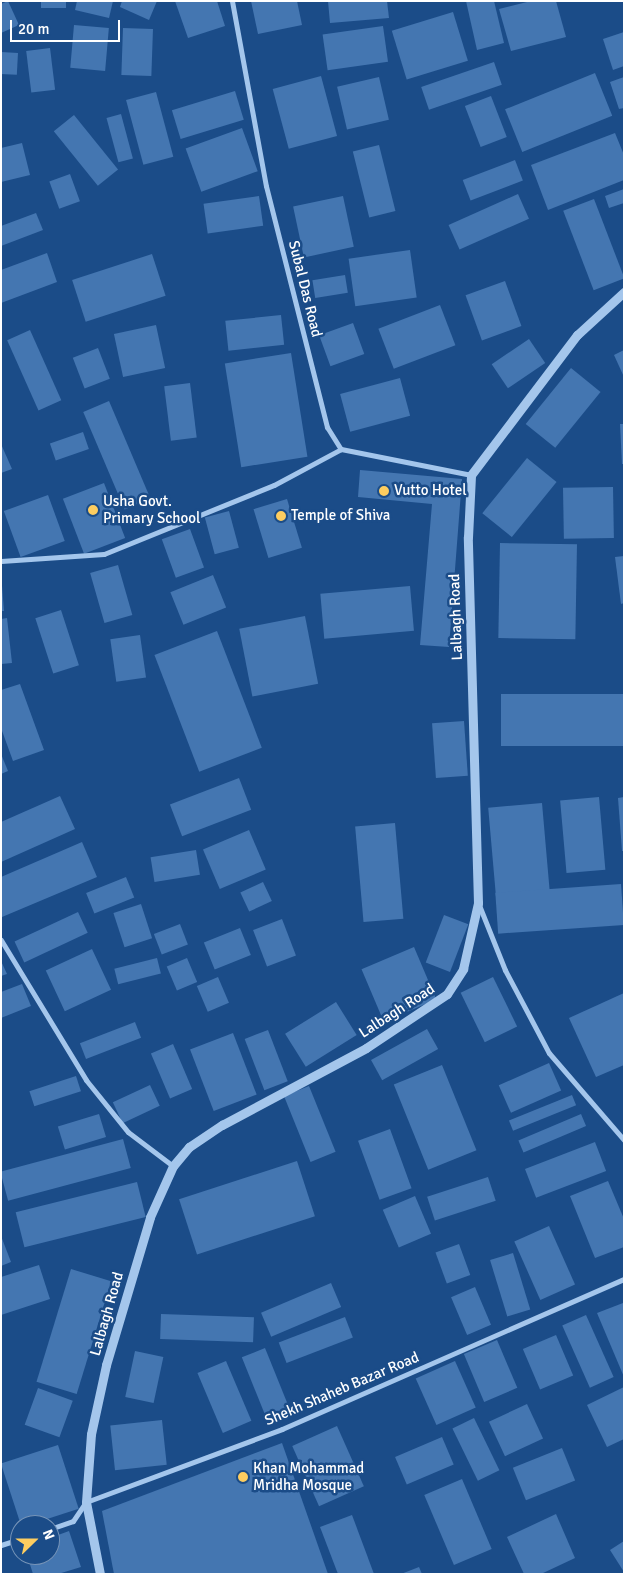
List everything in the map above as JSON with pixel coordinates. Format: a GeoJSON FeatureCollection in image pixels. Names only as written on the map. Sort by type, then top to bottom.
{"type":"FeatureCollection","features":[{"type":"Feature","properties":{"kind":"street","name":"Subal Das Road"},"geometry":{"type":"LineString","coordinates":[[232,1],[266,186],[327,427],[342,449]]}},
{"type":"Feature","properties":{"kind":"street"},"geometry":{"type":"LineString","coordinates":[[1,561],[104,554],[274,485],[342,449],[471,475],[565,350],[624,292]]}},
{"type":"Feature","properties":{"kind":"street","name":"Lalbagh Road"},"geometry":{"type":"LineString","coordinates":[[100,1574],[86,1502],[91,1434],[106,1365],[150,1217],[173,1166],[189,1147],[222,1125],[366,1048],[446,994],[464,969],[478,903],[468,537],[471,475]]}},
{"type":"Feature","properties":{"kind":"street"},"geometry":{"type":"LineString","coordinates":[[478,903],[505,970],[549,1053],[624,1140]]}},
{"type":"Feature","properties":{"kind":"street"},"geometry":{"type":"LineString","coordinates":[[1,940],[86,1080],[128,1132],[173,1166]]}},
{"type":"Feature","properties":{"kind":"street","name":"Shekh Shaheb Bazar Road"},"geometry":{"type":"LineString","coordinates":[[86,1502],[282,1429],[624,1279]]}},
{"type":"Feature","properties":{"kind":"street"},"geometry":{"type":"LineString","coordinates":[[60,1526],[73,1521],[86,1502]]}},
{"type":"Feature","properties":{"kind":"building"},"geometry":{"type":"Polygon","coordinates":[[[8,1],[19,25],[1,33],[1,4],[8,1]]]}},
{"type":"Feature","properties":{"kind":"building"},"geometry":{"type":"Polygon","coordinates":[[[41,1],[66,1],[66,8],[41,8],[41,1]]]}},
{"type":"Feature","properties":{"kind":"building"},"geometry":{"type":"Polygon","coordinates":[[[77,1],[113,1],[109,18],[75,10],[77,1]]]}},
{"type":"Feature","properties":{"kind":"building"},"geometry":{"type":"Polygon","coordinates":[[[122,1],[157,1],[149,20],[120,7],[122,1]]]}},
{"type":"Feature","properties":{"kind":"building"},"geometry":{"type":"Polygon","coordinates":[[[175,1],[217,1],[225,26],[188,38],[175,1]]]}},
{"type":"Feature","properties":{"kind":"building"},"geometry":{"type":"Polygon","coordinates":[[[251,1],[297,1],[302,25],[258,34],[251,1]]]}},
{"type":"Feature","properties":{"kind":"building"},"geometry":{"type":"Polygon","coordinates":[[[328,1],[387,1],[389,18],[330,23],[328,1]]]}},
{"type":"Feature","properties":{"kind":"building"},"geometry":{"type":"Polygon","coordinates":[[[466,1],[494,1],[504,43],[477,50],[466,1]]]}},
{"type":"Feature","properties":{"kind":"building"},"geometry":{"type":"Polygon","coordinates":[[[531,1],[556,1],[566,37],[511,51],[499,9],[531,1]]]}},
{"type":"Feature","properties":{"kind":"building"},"geometry":{"type":"Polygon","coordinates":[[[453,12],[468,61],[407,79],[392,31],[453,12]]]}},
{"type":"Feature","properties":{"kind":"building"},"geometry":{"type":"Polygon","coordinates":[[[74,25],[109,28],[105,71],[70,68],[74,25]]]}},
{"type":"Feature","properties":{"kind":"building"},"geometry":{"type":"Polygon","coordinates":[[[383,26],[388,62],[328,70],[323,34],[383,26]]]}},
{"type":"Feature","properties":{"kind":"building"},"geometry":{"type":"Polygon","coordinates":[[[123,28],[153,29],[151,76],[121,75],[123,28]]]}},
{"type":"Feature","properties":{"kind":"building"},"geometry":{"type":"Polygon","coordinates":[[[624,32],[624,66],[613,70],[603,39],[624,32]]]}},
{"type":"Feature","properties":{"kind":"building"},"geometry":{"type":"Polygon","coordinates":[[[50,48],[55,90],[31,93],[26,51],[50,48]]]}},
{"type":"Feature","properties":{"kind":"building"},"geometry":{"type":"Polygon","coordinates":[[[1,52],[18,53],[17,75],[1,74],[1,52]]]}},
{"type":"Feature","properties":{"kind":"building"},"geometry":{"type":"Polygon","coordinates":[[[494,62],[502,85],[429,110],[421,87],[494,62]]]}},
{"type":"Feature","properties":{"kind":"building"},"geometry":{"type":"Polygon","coordinates":[[[595,73],[612,116],[522,152],[505,109],[595,73]]]}},
{"type":"Feature","properties":{"kind":"building"},"geometry":{"type":"Polygon","coordinates":[[[321,76],[337,136],[289,149],[273,89],[321,76]]]}},
{"type":"Feature","properties":{"kind":"building"},"geometry":{"type":"Polygon","coordinates":[[[379,77],[389,120],[347,130],[337,87],[379,77]]]}},
{"type":"Feature","properties":{"kind":"building"},"geometry":{"type":"Polygon","coordinates":[[[624,77],[624,108],[619,109],[610,82],[624,77]]]}},
{"type":"Feature","properties":{"kind":"building"},"geometry":{"type":"Polygon","coordinates":[[[235,91],[244,120],[181,139],[172,110],[235,91]]]}},
{"type":"Feature","properties":{"kind":"building"},"geometry":{"type":"Polygon","coordinates":[[[156,92],[173,157],[143,165],[126,100],[156,92]]]}},
{"type":"Feature","properties":{"kind":"building"},"geometry":{"type":"Polygon","coordinates":[[[491,96],[507,137],[481,147],[465,106],[491,96]]]}},
{"type":"Feature","properties":{"kind":"building"},"geometry":{"type":"Polygon","coordinates":[[[121,114],[133,158],[118,162],[107,118],[121,114]]]}},
{"type":"Feature","properties":{"kind":"building"},"geometry":{"type":"Polygon","coordinates":[[[74,115],[118,169],[98,186],[54,131],[74,115]]]}},
{"type":"Feature","properties":{"kind":"building"},"geometry":{"type":"Polygon","coordinates":[[[242,128],[258,171],[201,192],[186,149],[242,128]]]}},
{"type":"Feature","properties":{"kind":"building"},"geometry":{"type":"Polygon","coordinates":[[[615,133],[624,155],[624,180],[548,210],[531,165],[615,133]]]}},
{"type":"Feature","properties":{"kind":"building"},"geometry":{"type":"Polygon","coordinates":[[[22,143],[30,175],[1,182],[1,148],[22,143]]]}},
{"type":"Feature","properties":{"kind":"building"},"geometry":{"type":"Polygon","coordinates":[[[379,145],[395,211],[369,218],[353,152],[379,145]]]}},
{"type":"Feature","properties":{"kind":"building"},"geometry":{"type":"Polygon","coordinates":[[[515,160],[523,181],[471,201],[463,180],[515,160]]]}},
{"type":"Feature","properties":{"kind":"building"},"geometry":{"type":"Polygon","coordinates":[[[70,174],[80,201],[59,209],[49,182],[70,174]]]}},
{"type":"Feature","properties":{"kind":"building"},"geometry":{"type":"Polygon","coordinates":[[[624,189],[624,203],[609,208],[605,196],[624,189]]]}},
{"type":"Feature","properties":{"kind":"building"},"geometry":{"type":"Polygon","coordinates":[[[518,194],[529,219],[460,250],[449,225],[518,194]]]}},
{"type":"Feature","properties":{"kind":"building"},"geometry":{"type":"Polygon","coordinates":[[[259,196],[263,226],[208,234],[204,204],[259,196]]]}},
{"type":"Feature","properties":{"kind":"building"},"geometry":{"type":"Polygon","coordinates":[[[343,196],[354,247],[304,257],[293,207],[343,196]]]}},
{"type":"Feature","properties":{"kind":"building"},"geometry":{"type":"Polygon","coordinates":[[[594,199],[624,279],[594,290],[563,211],[594,199]]]}},
{"type":"Feature","properties":{"kind":"building"},"geometry":{"type":"Polygon","coordinates":[[[36,213],[43,230],[1,246],[1,226],[36,213]]]}},
{"type":"Feature","properties":{"kind":"building"},"geometry":{"type":"Polygon","coordinates":[[[410,250],[417,298],[355,306],[349,259],[410,250]]]}},
{"type":"Feature","properties":{"kind":"building"},"geometry":{"type":"Polygon","coordinates":[[[47,253],[57,282],[1,303],[1,270],[47,253]]]}},
{"type":"Feature","properties":{"kind":"building"},"geometry":{"type":"Polygon","coordinates":[[[152,254],[166,296],[86,322],[72,280],[152,254]]]}},
{"type":"Feature","properties":{"kind":"building"},"geometry":{"type":"Polygon","coordinates":[[[345,275],[348,293],[315,298],[312,280],[345,275]]]}},
{"type":"Feature","properties":{"kind":"building"},"geometry":{"type":"Polygon","coordinates":[[[505,281],[521,326],[482,340],[466,295],[505,281]]]}},
{"type":"Feature","properties":{"kind":"building"},"geometry":{"type":"Polygon","coordinates":[[[440,305],[455,345],[394,369],[378,329],[440,305]]]}},
{"type":"Feature","properties":{"kind":"building"},"geometry":{"type":"Polygon","coordinates":[[[281,315],[284,345],[228,351],[225,321],[281,315]]]}},
{"type":"Feature","properties":{"kind":"building"},"geometry":{"type":"Polygon","coordinates":[[[353,323],[364,354],[330,366],[319,335],[353,323]]]}},
{"type":"Feature","properties":{"kind":"building"},"geometry":{"type":"Polygon","coordinates":[[[156,325],[165,368],[123,377],[114,334],[156,325]]]}},
{"type":"Feature","properties":{"kind":"building"},"geometry":{"type":"Polygon","coordinates":[[[30,330],[61,400],[38,411],[7,340],[30,330]]]}},
{"type":"Feature","properties":{"kind":"building"},"geometry":{"type":"Polygon","coordinates":[[[529,339],[545,363],[508,388],[492,364],[529,339]]]}},
{"type":"Feature","properties":{"kind":"building"},"geometry":{"type":"Polygon","coordinates":[[[98,348],[110,379],[85,388],[73,358],[98,348]]]}},
{"type":"Feature","properties":{"kind":"building"},"geometry":{"type":"Polygon","coordinates":[[[624,350],[624,377],[614,355],[624,350]]]}},
{"type":"Feature","properties":{"kind":"building"},"geometry":{"type":"Polygon","coordinates":[[[291,353],[307,457],[241,467],[225,363],[291,353]]]}},
{"type":"Feature","properties":{"kind":"building"},"geometry":{"type":"Polygon","coordinates":[[[571,368],[601,392],[555,448],[526,424],[571,368]]]}},
{"type":"Feature","properties":{"kind":"building"},"geometry":{"type":"Polygon","coordinates":[[[400,378],[410,416],[350,432],[340,394],[400,378]]]}},
{"type":"Feature","properties":{"kind":"building"},"geometry":{"type":"Polygon","coordinates":[[[190,383],[197,438],[171,441],[164,386],[190,383]]]}},
{"type":"Feature","properties":{"kind":"building"},"geometry":{"type":"Polygon","coordinates":[[[109,401],[150,499],[125,510],[83,412],[109,401]]]}},
{"type":"Feature","properties":{"kind":"building"},"geometry":{"type":"Polygon","coordinates":[[[620,424],[624,424],[624,464],[622,464],[620,424]]]}},
{"type":"Feature","properties":{"kind":"building"},"geometry":{"type":"Polygon","coordinates":[[[83,432],[89,449],[56,460],[50,443],[83,432]]]}},
{"type":"Feature","properties":{"kind":"building"},"geometry":{"type":"Polygon","coordinates":[[[1,444],[12,469],[1,473],[1,444]]]}},
{"type":"Feature","properties":{"kind":"building"},"geometry":{"type":"Polygon","coordinates":[[[527,458],[557,482],[512,537],[482,513],[527,458]]]}},
{"type":"Feature","properties":{"kind":"building"},"geometry":{"type":"Polygon","coordinates":[[[360,470],[462,479],[449,647],[420,645],[432,504],[358,497],[360,470]]]}},
{"type":"Feature","properties":{"kind":"building"},"geometry":{"type":"Polygon","coordinates":[[[104,483],[125,538],[84,554],[63,499],[104,483]]]}},
{"type":"Feature","properties":{"kind":"building"},"geometry":{"type":"Polygon","coordinates":[[[613,487],[614,538],[564,539],[563,488],[613,487]]]}},
{"type":"Feature","properties":{"kind":"building"},"geometry":{"type":"Polygon","coordinates":[[[48,495],[65,541],[21,557],[4,511],[48,495]]]}},
{"type":"Feature","properties":{"kind":"building"},"geometry":{"type":"Polygon","coordinates":[[[287,499],[302,548],[268,558],[254,509],[287,499]]]}},
{"type":"Feature","properties":{"kind":"building"},"geometry":{"type":"Polygon","coordinates":[[[229,511],[239,548],[215,554],[205,517],[229,511]]]}},
{"type":"Feature","properties":{"kind":"building"},"geometry":{"type":"Polygon","coordinates":[[[190,529],[204,568],[176,578],[162,539],[190,529]]]}},
{"type":"Feature","properties":{"kind":"building"},"geometry":{"type":"Polygon","coordinates":[[[500,543],[577,544],[575,639],[498,638],[500,543]]]}},
{"type":"Feature","properties":{"kind":"building"},"geometry":{"type":"Polygon","coordinates":[[[624,556],[624,603],[621,604],[615,557],[624,556]]]}},
{"type":"Feature","properties":{"kind":"building"},"geometry":{"type":"Polygon","coordinates":[[[118,565],[132,615],[104,623],[90,573],[118,565]]]}},
{"type":"Feature","properties":{"kind":"building"},"geometry":{"type":"Polygon","coordinates":[[[1,573],[4,611],[1,611],[1,573]]]}},
{"type":"Feature","properties":{"kind":"building"},"geometry":{"type":"Polygon","coordinates":[[[213,575],[226,607],[183,625],[170,592],[213,575]]]}},
{"type":"Feature","properties":{"kind":"building"},"geometry":{"type":"Polygon","coordinates":[[[410,586],[414,631],[324,639],[320,594],[410,586]]]}},
{"type":"Feature","properties":{"kind":"building"},"geometry":{"type":"Polygon","coordinates":[[[61,610],[79,665],[53,674],[35,618],[61,610]]]}},
{"type":"Feature","properties":{"kind":"building"},"geometry":{"type":"Polygon","coordinates":[[[305,616],[318,684],[252,697],[239,629],[305,616]]]}},
{"type":"Feature","properties":{"kind":"building"},"geometry":{"type":"Polygon","coordinates":[[[7,618],[12,663],[1,664],[1,619],[7,618]]]}},
{"type":"Feature","properties":{"kind":"building"},"geometry":{"type":"Polygon","coordinates":[[[217,631],[262,748],[199,772],[154,655],[217,631]]]}},
{"type":"Feature","properties":{"kind":"building"},"geometry":{"type":"Polygon","coordinates":[[[140,635],[146,678],[116,682],[110,639],[140,635]]]}},
{"type":"Feature","properties":{"kind":"building"},"geometry":{"type":"Polygon","coordinates":[[[20,684],[44,750],[13,761],[1,728],[1,690],[20,684]]]}},
{"type":"Feature","properties":{"kind":"building"},"geometry":{"type":"Polygon","coordinates":[[[501,694],[624,694],[624,746],[501,746],[501,694]]]}},
{"type":"Feature","properties":{"kind":"building"},"geometry":{"type":"Polygon","coordinates":[[[464,721],[468,776],[436,778],[432,723],[464,721]]]}},
{"type":"Feature","properties":{"kind":"building"},"geometry":{"type":"Polygon","coordinates":[[[1,754],[8,771],[1,774],[1,754]]]}},
{"type":"Feature","properties":{"kind":"building"},"geometry":{"type":"Polygon","coordinates":[[[239,778],[251,810],[182,836],[170,805],[239,778]]]}},
{"type":"Feature","properties":{"kind":"building"},"geometry":{"type":"Polygon","coordinates":[[[60,796],[75,829],[1,862],[1,822],[60,796]]]}},
{"type":"Feature","properties":{"kind":"building"},"geometry":{"type":"Polygon","coordinates":[[[599,797],[605,870],[567,873],[560,800],[599,797]]]}},
{"type":"Feature","properties":{"kind":"building"},"geometry":{"type":"Polygon","coordinates":[[[624,797],[624,851],[622,851],[618,798],[624,797]]]}},
{"type":"Feature","properties":{"kind":"building"},"geometry":{"type":"Polygon","coordinates":[[[542,803],[550,897],[496,901],[488,808],[542,803]]]}},
{"type":"Feature","properties":{"kind":"building"},"geometry":{"type":"Polygon","coordinates":[[[395,823],[403,919],[364,922],[355,826],[395,823]]]}},
{"type":"Feature","properties":{"kind":"building"},"geometry":{"type":"Polygon","coordinates":[[[249,830],[266,870],[220,889],[203,850],[249,830]]]}},
{"type":"Feature","properties":{"kind":"building"},"geometry":{"type":"Polygon","coordinates":[[[82,842],[97,877],[2,917],[1,877],[82,842]]]}},
{"type":"Feature","properties":{"kind":"building"},"geometry":{"type":"Polygon","coordinates":[[[196,850],[200,875],[154,882],[151,857],[196,850]]]}},
{"type":"Feature","properties":{"kind":"building"},"geometry":{"type":"Polygon","coordinates":[[[126,877],[134,897],[94,914],[86,893],[126,877]]]}},
{"type":"Feature","properties":{"kind":"building"},"geometry":{"type":"Polygon","coordinates":[[[263,882],[272,901],[249,912],[240,893],[263,882]]]}},
{"type":"Feature","properties":{"kind":"building"},"geometry":{"type":"Polygon","coordinates":[[[621,884],[624,925],[498,934],[495,893],[621,884]]]}},
{"type":"Feature","properties":{"kind":"building"},"geometry":{"type":"Polygon","coordinates":[[[141,904],[152,938],[125,947],[113,913],[141,904]]]}},
{"type":"Feature","properties":{"kind":"building"},"geometry":{"type":"Polygon","coordinates":[[[78,912],[88,933],[24,962],[15,942],[78,912]]]}},
{"type":"Feature","properties":{"kind":"building"},"geometry":{"type":"Polygon","coordinates":[[[444,915],[468,924],[450,972],[426,963],[444,915]]]}},
{"type":"Feature","properties":{"kind":"building"},"geometry":{"type":"Polygon","coordinates":[[[282,919],[296,955],[267,967],[253,930],[282,919]]]}},
{"type":"Feature","properties":{"kind":"building"},"geometry":{"type":"Polygon","coordinates":[[[180,924],[188,945],[162,955],[154,934],[180,924]]]}},
{"type":"Feature","properties":{"kind":"building"},"geometry":{"type":"Polygon","coordinates":[[[240,928],[251,955],[215,969],[204,943],[240,928]]]}},
{"type":"Feature","properties":{"kind":"building"},"geometry":{"type":"Polygon","coordinates":[[[414,947],[436,999],[384,1022],[362,969],[414,947]]]}},
{"type":"Feature","properties":{"kind":"building"},"geometry":{"type":"Polygon","coordinates":[[[92,949],[111,990],[65,1011],[46,971],[92,949]]]}},
{"type":"Feature","properties":{"kind":"building"},"geometry":{"type":"Polygon","coordinates":[[[157,958],[161,974],[118,984],[114,969],[157,958]]]}},
{"type":"Feature","properties":{"kind":"building"},"geometry":{"type":"Polygon","coordinates":[[[187,958],[197,982],[177,991],[167,967],[187,958]]]}},
{"type":"Feature","properties":{"kind":"building"},"geometry":{"type":"Polygon","coordinates":[[[1,961],[7,974],[1,976],[1,961]]]}},
{"type":"Feature","properties":{"kind":"building"},"geometry":{"type":"Polygon","coordinates":[[[218,977],[229,1003],[208,1012],[197,986],[218,977]]]}},
{"type":"Feature","properties":{"kind":"building"},"geometry":{"type":"Polygon","coordinates":[[[493,977],[517,1026],[485,1042],[461,993],[493,977]]]}},
{"type":"Feature","properties":{"kind":"building"},"geometry":{"type":"Polygon","coordinates":[[[22,984],[31,1006],[1,1018],[1,992],[22,984]]]}},
{"type":"Feature","properties":{"kind":"building"},"geometry":{"type":"Polygon","coordinates":[[[624,993],[624,1065],[596,1077],[569,1018],[624,993]]]}},
{"type":"Feature","properties":{"kind":"building"},"geometry":{"type":"Polygon","coordinates":[[[336,1002],[357,1035],[306,1067],[285,1034],[336,1002]]]}},
{"type":"Feature","properties":{"kind":"building"},"geometry":{"type":"Polygon","coordinates":[[[135,1022],[141,1038],[86,1059],[80,1043],[135,1022]]]}},
{"type":"Feature","properties":{"kind":"building"},"geometry":{"type":"Polygon","coordinates":[[[427,1029],[438,1049],[382,1080],[371,1060],[427,1029]]]}},
{"type":"Feature","properties":{"kind":"building"},"geometry":{"type":"Polygon","coordinates":[[[268,1030],[288,1081],[264,1090],[245,1039],[268,1030]]]}},
{"type":"Feature","properties":{"kind":"building"},"geometry":{"type":"Polygon","coordinates":[[[233,1033],[257,1095],[214,1111],[190,1049],[233,1033]]]}},
{"type":"Feature","properties":{"kind":"building"},"geometry":{"type":"Polygon","coordinates":[[[173,1044],[192,1089],[170,1098],[151,1053],[173,1044]]]}},
{"type":"Feature","properties":{"kind":"building"},"geometry":{"type":"Polygon","coordinates":[[[549,1063],[561,1090],[511,1113],[499,1085],[549,1063]]]}},
{"type":"Feature","properties":{"kind":"building"},"geometry":{"type":"Polygon","coordinates":[[[442,1065],[476,1150],[428,1170],[394,1084],[442,1065]]]}},
{"type":"Feature","properties":{"kind":"building"},"geometry":{"type":"Polygon","coordinates":[[[76,1076],[81,1091],[34,1106],[29,1091],[76,1076]]]}},
{"type":"Feature","properties":{"kind":"building"},"geometry":{"type":"Polygon","coordinates":[[[150,1085],[160,1106],[123,1123],[113,1102],[150,1085]]]}},
{"type":"Feature","properties":{"kind":"building"},"geometry":{"type":"Polygon","coordinates":[[[309,1086],[336,1152],[311,1162],[284,1096],[309,1086]]]}},
{"type":"Feature","properties":{"kind":"building"},"geometry":{"type":"Polygon","coordinates":[[[572,1095],[576,1105],[513,1131],[509,1120],[572,1095]]]}},
{"type":"Feature","properties":{"kind":"building"},"geometry":{"type":"Polygon","coordinates":[[[99,1114],[106,1137],[65,1150],[58,1127],[99,1114]]]}},
{"type":"Feature","properties":{"kind":"building"},"geometry":{"type":"Polygon","coordinates":[[[581,1114],[586,1126],[523,1153],[518,1141],[581,1114]]]}},
{"type":"Feature","properties":{"kind":"building"},"geometry":{"type":"Polygon","coordinates":[[[390,1129],[412,1188],[380,1200],[358,1141],[390,1129]]]}},
{"type":"Feature","properties":{"kind":"building"},"geometry":{"type":"Polygon","coordinates":[[[123,1139],[131,1168],[8,1201],[1,1172],[123,1139]]]}},
{"type":"Feature","properties":{"kind":"building"},"geometry":{"type":"Polygon","coordinates":[[[595,1142],[606,1171],[536,1198],[525,1169],[595,1142]]]}},
{"type":"Feature","properties":{"kind":"building"},"geometry":{"type":"Polygon","coordinates":[[[297,1161],[315,1216],[197,1254],[179,1199],[297,1161]]]}},
{"type":"Feature","properties":{"kind":"building"},"geometry":{"type":"Polygon","coordinates":[[[488,1177],[496,1201],[435,1221],[427,1197],[488,1177]]]}},
{"type":"Feature","properties":{"kind":"building"},"geometry":{"type":"Polygon","coordinates":[[[608,1181],[624,1219],[624,1247],[595,1258],[570,1196],[608,1181]]]}},
{"type":"Feature","properties":{"kind":"building"},"geometry":{"type":"Polygon","coordinates":[[[137,1182],[146,1217],[24,1247],[16,1212],[137,1182]]]}},
{"type":"Feature","properties":{"kind":"building"},"geometry":{"type":"Polygon","coordinates":[[[415,1196],[431,1234],[399,1247],[383,1210],[415,1196]]]}},
{"type":"Feature","properties":{"kind":"building"},"geometry":{"type":"Polygon","coordinates":[[[549,1226],[575,1284],[540,1300],[514,1241],[549,1226]]]}},
{"type":"Feature","properties":{"kind":"building"},"geometry":{"type":"Polygon","coordinates":[[[1,1236],[11,1262],[1,1266],[1,1236]]]}},
{"type":"Feature","properties":{"kind":"building"},"geometry":{"type":"Polygon","coordinates":[[[459,1244],[470,1275],[447,1284],[436,1253],[459,1244]]]}},
{"type":"Feature","properties":{"kind":"building"},"geometry":{"type":"Polygon","coordinates":[[[513,1253],[530,1309],[507,1316],[490,1260],[513,1253]]]}},
{"type":"Feature","properties":{"kind":"building"},"geometry":{"type":"Polygon","coordinates":[[[39,1265],[50,1299],[1,1315],[1,1277],[39,1265]]]}},
{"type":"Feature","properties":{"kind":"building"},"geometry":{"type":"Polygon","coordinates":[[[71,1269],[111,1281],[77,1394],[37,1382],[71,1269]]]}},
{"type":"Feature","properties":{"kind":"building"},"geometry":{"type":"Polygon","coordinates":[[[331,1283],[341,1307],[271,1337],[261,1313],[331,1283]]]}},
{"type":"Feature","properties":{"kind":"building"},"geometry":{"type":"Polygon","coordinates":[[[475,1287],[491,1325],[467,1335],[451,1297],[475,1287]]]}},
{"type":"Feature","properties":{"kind":"building"},"geometry":{"type":"Polygon","coordinates":[[[624,1304],[624,1377],[597,1313],[624,1304]]]}},
{"type":"Feature","properties":{"kind":"building"},"geometry":{"type":"Polygon","coordinates":[[[161,1314],[254,1317],[253,1342],[160,1339],[161,1314]]]}},
{"type":"Feature","properties":{"kind":"building"},"geometry":{"type":"Polygon","coordinates":[[[586,1315],[614,1377],[590,1388],[562,1326],[586,1315]]]}},
{"type":"Feature","properties":{"kind":"building"},"geometry":{"type":"Polygon","coordinates":[[[345,1317],[353,1338],[287,1363],[279,1342],[345,1317]]]}},
{"type":"Feature","properties":{"kind":"building"},"geometry":{"type":"Polygon","coordinates":[[[556,1335],[573,1376],[540,1390],[523,1349],[556,1335]]]}},
{"type":"Feature","properties":{"kind":"building"},"geometry":{"type":"Polygon","coordinates":[[[497,1340],[517,1388],[484,1402],[464,1354],[497,1340]]]}},
{"type":"Feature","properties":{"kind":"building"},"geometry":{"type":"Polygon","coordinates":[[[265,1348],[292,1415],[269,1424],[242,1357],[265,1348]]]}},
{"type":"Feature","properties":{"kind":"building"},"geometry":{"type":"Polygon","coordinates":[[[135,1351],[163,1357],[154,1403],[125,1397],[135,1351]]]}},
{"type":"Feature","properties":{"kind":"building"},"geometry":{"type":"Polygon","coordinates":[[[226,1361],[251,1421],[223,1433],[197,1373],[226,1361]]]}},
{"type":"Feature","properties":{"kind":"building"},"geometry":{"type":"Polygon","coordinates":[[[455,1361],[476,1408],[436,1425],[416,1378],[455,1361]]]}},
{"type":"Feature","properties":{"kind":"building"},"geometry":{"type":"Polygon","coordinates":[[[624,1387],[624,1439],[607,1447],[587,1405],[624,1387]]]}},
{"type":"Feature","properties":{"kind":"building"},"geometry":{"type":"Polygon","coordinates":[[[38,1388],[73,1401],[59,1437],[25,1425],[38,1388]]]}},
{"type":"Feature","properties":{"kind":"building"},"geometry":{"type":"Polygon","coordinates":[[[527,1404],[543,1438],[505,1456],[489,1422],[527,1404]]]}},
{"type":"Feature","properties":{"kind":"building"},"geometry":{"type":"Polygon","coordinates":[[[474,1418],[499,1470],[478,1481],[452,1429],[474,1418]]]}},
{"type":"Feature","properties":{"kind":"building"},"geometry":{"type":"Polygon","coordinates":[[[162,1420],[167,1465],[115,1470],[110,1425],[162,1420]]]}},
{"type":"Feature","properties":{"kind":"building"},"geometry":{"type":"Polygon","coordinates":[[[337,1426],[364,1486],[319,1506],[292,1446],[337,1426]]]}},
{"type":"Feature","properties":{"kind":"building"},"geometry":{"type":"Polygon","coordinates":[[[442,1437],[454,1465],[407,1485],[395,1457],[442,1437]]]}},
{"type":"Feature","properties":{"kind":"building","name":"Khan Mohammad Mridha Mosque"},"geometry":{"type":"Polygon","coordinates":[[[282,1443],[328,1574],[114,1574],[102,1511],[282,1443]]]}},
{"type":"Feature","properties":{"kind":"building"},"geometry":{"type":"Polygon","coordinates":[[[58,1445],[79,1509],[59,1515],[18,1515],[1,1464],[58,1445]]]}},
{"type":"Feature","properties":{"kind":"building"},"geometry":{"type":"Polygon","coordinates":[[[562,1448],[575,1480],[526,1500],[513,1468],[562,1448]]]}},
{"type":"Feature","properties":{"kind":"building"},"geometry":{"type":"Polygon","coordinates":[[[462,1479],[492,1549],[454,1565],[424,1495],[462,1479]]]}},
{"type":"Feature","properties":{"kind":"building"},"geometry":{"type":"Polygon","coordinates":[[[556,1514],[575,1558],[541,1574],[524,1574],[507,1537],[556,1514]]]}},
{"type":"Feature","properties":{"kind":"building"},"geometry":{"type":"Polygon","coordinates":[[[352,1515],[374,1574],[338,1574],[320,1527],[352,1515]]]}},
{"type":"Feature","properties":{"kind":"building"},"geometry":{"type":"Polygon","coordinates":[[[69,1531],[81,1567],[58,1574],[33,1574],[30,1565],[60,1565],[60,1534],[69,1531]]]}},
{"type":"Feature","properties":{"kind":"building"},"geometry":{"type":"Polygon","coordinates":[[[624,1541],[624,1572],[610,1550],[624,1541]]]}},
{"type":"Feature","properties":{"kind":"building"},"geometry":{"type":"Polygon","coordinates":[[[419,1567],[422,1574],[401,1574],[419,1567]]]}},
{"type":"Feature","properties":{"kind":"place","name":"Vutto Hotel"},"geometry":{"type":"Point","coordinates":[384,491]}},
{"type":"Feature","properties":{"kind":"place","name":"Usha Govt. Primary School"},"geometry":{"type":"Point","coordinates":[93,510]}},
{"type":"Feature","properties":{"kind":"place","name":"Temple of Shiva"},"geometry":{"type":"Point","coordinates":[281,516]}},
{"type":"Feature","properties":{"kind":"place","name":"Khan Mohammad Mridha Mosque"},"geometry":{"type":"Point","coordinates":[243,1477]}}]}
